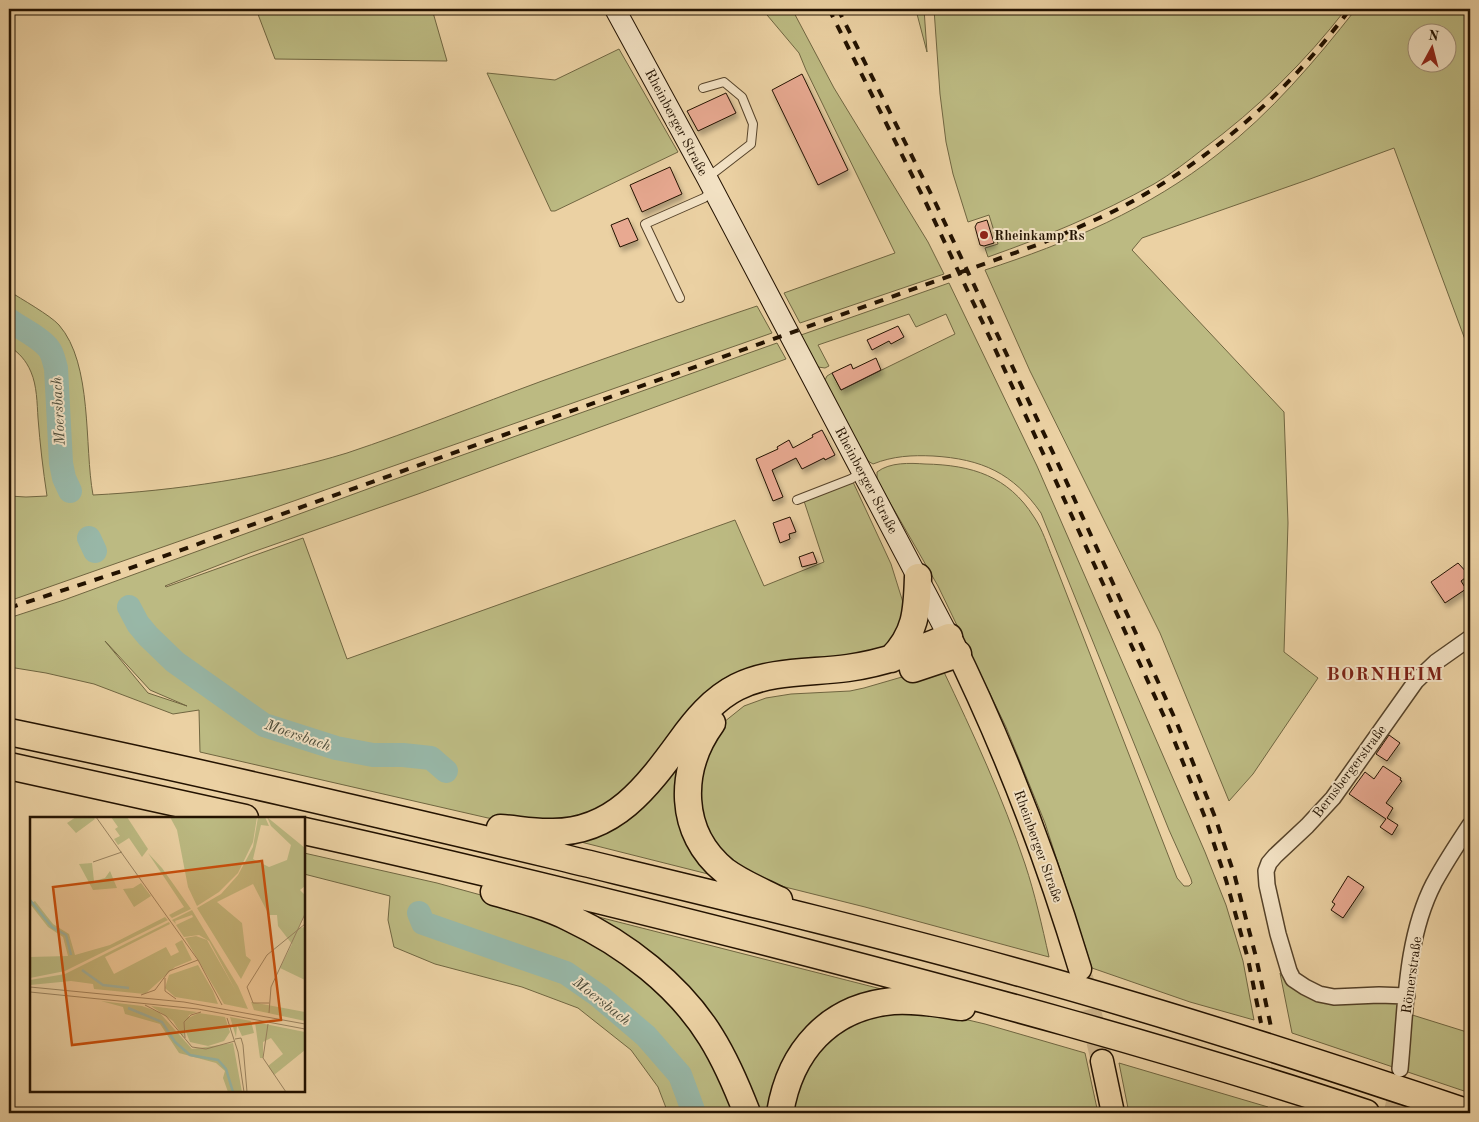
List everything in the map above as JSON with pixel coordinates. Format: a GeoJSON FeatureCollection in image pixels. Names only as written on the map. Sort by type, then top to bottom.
{"type":"FeatureCollection","features":[{"type":"Feature","properties":{"kind":"highway"},"geometry":{"type":"LineString","coordinates":[[891,659],[903,647],[910,634],[915,617],[918,577]]}},
{"type":"Feature","properties":{"kind":"highway"},"geometry":{"type":"LineString","coordinates":[[444,829],[501,828],[532,832],[554,832],[574,830],[593,825],[630,802],[650,782],[705,711],[720,698],[736,688],[755,680],[776,675],[847,668],[954,645]]}},
{"type":"Feature","properties":{"kind":"highway"},"geometry":{"type":"LineString","coordinates":[[815,919],[732,876],[708,854],[698,838],[687,802],[687,786],[694,753],[713,722],[727,708],[758,692],[779,688],[840,686],[868,682],[897,675],[954,645]]}},
{"type":"Feature","properties":{"kind":"highway"},"geometry":{"type":"LineString","coordinates":[[9,732],[155,763],[444,829],[815,919],[1013,971],[1180,1020],[1469,1113]]}},
{"type":"Feature","properties":{"kind":"highway"},"geometry":{"type":"LineString","coordinates":[[9,766],[240,817]]}},
{"type":"Feature","properties":{"kind":"highway"},"geometry":{"type":"LineString","coordinates":[[305,831],[671,918],[1040,1014],[1366,1113]]}},
{"type":"Feature","properties":{"kind":"highway"},"geometry":{"type":"LineString","coordinates":[[385,849],[437,876],[528,902],[569,917],[629,952],[680,997],[702,1024],[721,1053],[747,1113]]}},
{"type":"Feature","properties":{"kind":"highway"},"geometry":{"type":"LineString","coordinates":[[780,1113],[783,1095],[791,1072],[801,1054],[831,1023],[852,1011],[894,1001],[1040,1014]]}},
{"type":"Feature","properties":{"kind":"main road","name":"Rheinberger Straße"},"geometry":{"type":"LineString","coordinates":[[615,9],[710,184],[954,645],[989,720],[1030,818],[1080,969]]}},
{"type":"Feature","properties":{"kind":"main road"},"geometry":{"type":"LineString","coordinates":[[1102,1061],[1113,1113]]}},
{"type":"Feature","properties":{"kind":"street","name":"Bernsbergerstraße"},"geometry":{"type":"LineString","coordinates":[[1407,996],[1334,997],[1319,994],[1294,979],[1289,972],[1278,934],[1267,885],[1266,871],[1274,856],[1307,826],[1333,798],[1416,681],[1436,662],[1470,638]]}},
{"type":"Feature","properties":{"kind":"street","name":"Römerstraße"},"geometry":{"type":"LineString","coordinates":[[1400,1069],[1407,996],[1419,923],[1434,884],[1470,825]]}},
{"type":"Feature","properties":{"kind":"lane"},"geometry":{"type":"LineString","coordinates":[[680,298],[645,224],[704,198],[710,184],[751,144],[753,124],[742,97],[724,82],[703,88]]}},
{"type":"Feature","properties":{"kind":"lane"},"geometry":{"type":"LineString","coordinates":[[797,500],[851,479],[863,472]]}},
{"type":"Feature","properties":{"kind":"shaded area"},"geometry":{"type":"Polygon","coordinates":[[[256,9],[432,9],[447,61],[275,59],[256,9]]]}},
{"type":"Feature","properties":{"kind":"shaded area"},"geometry":{"type":"Polygon","coordinates":[[[762,9],[792,9],[834,88],[928,242],[944,274],[800,323],[784,293],[895,253],[799,53],[762,9]]]}},
{"type":"Feature","properties":{"kind":"shaded area"},"geometry":{"type":"Polygon","coordinates":[[[916,9],[924,9],[927,52],[917,14],[916,9]]]}},
{"type":"Feature","properties":{"kind":"shaded area"},"geometry":{"type":"Polygon","coordinates":[[[934,9],[1346,9],[1314,48],[1261,101],[1223,134],[1173,172],[1134,195],[1093,215],[988,257],[985,248],[998,244],[989,215],[968,222],[953,174],[946,142],[940,94],[934,9]]]}},
{"type":"Feature","properties":{"kind":"shaded area"},"geometry":{"type":"Polygon","coordinates":[[[1356,9],[1462,9],[1470,14],[1470,353],[1394,148],[1142,238],[1132,250],[1284,412],[1288,523],[1284,652],[1318,678],[1253,774],[1229,801],[1160,633],[1030,371],[985,270],[1077,236],[1136,208],[1164,192],[1192,174],[1237,138],[1274,104],[1308,67],[1356,9]]]}},
{"type":"Feature","properties":{"kind":"shaded area"},"geometry":{"type":"Polygon","coordinates":[[[619,49],[678,152],[555,211],[551,211],[487,73],[555,80],[619,49]]]}},
{"type":"Feature","properties":{"kind":"shaded area"},"geometry":{"type":"Polygon","coordinates":[[[949,283],[1037,466],[1205,852],[1226,905],[1243,961],[1254,1020],[1190,1002],[1092,968],[1045,823],[1006,727],[938,586],[877,480],[877,472],[888,466],[907,463],[942,465],[973,470],[1000,482],[1024,503],[1045,538],[1177,878],[1184,886],[1189,886],[1192,883],[1191,879],[1169,830],[1041,513],[1030,499],[1007,478],[981,465],[951,458],[925,456],[895,458],[873,464],[868,461],[826,385],[825,380],[827,376],[832,373],[841,390],[955,334],[946,314],[916,327],[909,314],[818,345],[829,366],[825,368],[818,367],[801,335],[949,283]]]}},
{"type":"Feature","properties":{"kind":"shaded area"},"geometry":{"type":"Polygon","coordinates":[[[9,291],[55,321],[70,341],[82,383],[93,495],[221,482],[317,462],[421,427],[569,371],[757,306],[772,333],[9,601],[9,496],[47,496],[34,383],[31,372],[24,360],[9,346],[9,291]]]}},
{"type":"Feature","properties":{"kind":"shaded area"},"geometry":{"type":"Polygon","coordinates":[[[777,343],[786,359],[418,494],[250,553],[165,586],[303,538],[347,659],[735,520],[764,586],[824,562],[804,501],[853,482],[891,564],[906,612],[891,646],[870,656],[732,679],[631,788],[600,812],[553,825],[488,818],[200,752],[199,710],[173,714],[94,684],[9,667],[9,618],[64,600],[384,483],[777,343]],[[105,641],[148,693],[187,706],[150,690],[105,641]]]}},
{"type":"Feature","properties":{"kind":"shaded area"},"geometry":{"type":"Polygon","coordinates":[[[926,670],[943,670],[987,766],[1025,864],[1049,957],[785,887],[756,877],[719,853],[695,806],[695,785],[719,726],[744,706],[766,698],[791,694],[850,691],[926,670]]]}},
{"type":"Feature","properties":{"kind":"shaded area"},"geometry":{"type":"Polygon","coordinates":[[[687,740],[681,784],[724,878],[561,837],[578,832],[687,740]]]}},
{"type":"Feature","properties":{"kind":"shaded area"},"geometry":{"type":"Polygon","coordinates":[[[305,853],[437,883],[521,906],[631,964],[687,1017],[740,1113],[668,1113],[658,1087],[631,1050],[578,1008],[522,987],[435,964],[394,947],[388,920],[390,896],[305,874],[305,853]]]}},
{"type":"Feature","properties":{"kind":"shaded area"},"geometry":{"type":"Polygon","coordinates":[[[579,912],[897,993],[836,1012],[775,1113],[754,1113],[738,1073],[579,912]]]}},
{"type":"Feature","properties":{"kind":"shaded area"},"geometry":{"type":"Polygon","coordinates":[[[1289,971],[1305,987],[1407,996],[1406,1013],[1470,1033],[1470,1093],[1292,1033],[1280,973],[1289,971]]]}},
{"type":"Feature","properties":{"kind":"shaded area"},"geometry":{"type":"Polygon","coordinates":[[[913,1007],[985,1024],[1085,1053],[1098,1113],[790,1113],[793,1088],[832,1030],[874,1012],[913,1007]]]}},
{"type":"Feature","properties":{"kind":"shaded area"},"geometry":{"type":"Polygon","coordinates":[[[1119,1063],[1268,1107],[1269,1113],[1129,1113],[1119,1063]]]}},
{"type":"Feature","properties":{"kind":"building"},"geometry":{"type":"Polygon","coordinates":[[[802,74],[848,170],[818,185],[772,90],[802,74]]]}},
{"type":"Feature","properties":{"kind":"building"},"geometry":{"type":"Polygon","coordinates":[[[726,93],[736,113],[698,131],[687,111],[726,93]]]}},
{"type":"Feature","properties":{"kind":"building"},"geometry":{"type":"Polygon","coordinates":[[[670,167],[682,194],[642,212],[630,185],[670,167]]]}},
{"type":"Feature","properties":{"kind":"building"},"geometry":{"type":"Polygon","coordinates":[[[628,218],[638,240],[620,247],[611,225],[628,218]]]}},
{"type":"Feature","properties":{"kind":"building","name":"Rheinkamp Rs"},"geometry":{"type":"Polygon","coordinates":[[[987,220],[994,243],[984,246],[980,245],[975,227],[977,223],[987,220]]]}},
{"type":"Feature","properties":{"kind":"building"},"geometry":{"type":"Polygon","coordinates":[[[898,326],[904,337],[891,344],[889,341],[872,350],[867,340],[898,326]]]}},
{"type":"Feature","properties":{"kind":"building"},"geometry":{"type":"Polygon","coordinates":[[[876,358],[881,370],[841,390],[832,373],[851,364],[853,369],[876,358]]]}},
{"type":"Feature","properties":{"kind":"building"},"geometry":{"type":"Polygon","coordinates":[[[822,430],[835,455],[825,460],[824,458],[802,469],[796,458],[772,470],[783,497],[773,501],[756,459],[778,449],[777,447],[789,440],[793,448],[822,430]]]}},
{"type":"Feature","properties":{"kind":"building"},"geometry":{"type":"Polygon","coordinates":[[[790,517],[796,532],[789,534],[790,539],[780,543],[773,523],[790,517]]]}},
{"type":"Feature","properties":{"kind":"building"},"geometry":{"type":"Polygon","coordinates":[[[813,552],[817,563],[802,567],[799,557],[813,552]]]}},
{"type":"Feature","properties":{"kind":"building"},"geometry":{"type":"Polygon","coordinates":[[[1458,563],[1469,575],[1461,581],[1466,589],[1445,603],[1431,582],[1458,563]]]}},
{"type":"Feature","properties":{"kind":"building"},"geometry":{"type":"Polygon","coordinates":[[[1389,735],[1400,743],[1387,761],[1376,754],[1389,735]]]}},
{"type":"Feature","properties":{"kind":"building"},"geometry":{"type":"Polygon","coordinates":[[[1383,766],[1401,778],[1400,780],[1402,781],[1386,803],[1393,808],[1387,818],[1398,825],[1392,835],[1380,827],[1386,819],[1349,794],[1365,772],[1374,779],[1383,766]]]}},
{"type":"Feature","properties":{"kind":"building"},"geometry":{"type":"Polygon","coordinates":[[[1348,876],[1364,887],[1343,918],[1331,910],[1335,904],[1332,902],[1348,876]]]}},
{"type":"Feature","properties":{"kind":"waterway","name":"Moersbach"},"geometry":{"type":"LineString","coordinates":[[9,320],[41,341],[49,349],[52,356],[56,368],[61,463],[64,478],[70,491]]}},
{"type":"Feature","properties":{"kind":"waterway","name":"Moersbach"},"geometry":{"type":"LineString","coordinates":[[89,538],[95,551]]}},
{"type":"Feature","properties":{"kind":"waterway","name":"Moersbach"},"geometry":{"type":"LineString","coordinates":[[129,607],[138,624],[148,636],[175,662],[264,725],[336,748],[373,755],[403,755],[431,758],[446,771]]}},
{"type":"Feature","properties":{"kind":"waterway","name":"Moersbach"},"geometry":{"type":"LineString","coordinates":[[419,913],[423,923],[566,973],[599,996],[646,1036],[680,1075],[694,1113]]}},
{"type":"Feature","properties":{"kind":"tunnel"},"geometry":{"type":"LineString","coordinates":[[1082,977],[1102,1061]]}},
{"type":"Feature","properties":{"kind":"tunnel"},"geometry":{"type":"LineString","coordinates":[[1391,1113],[1398,1083]]}},
{"type":"Feature","properties":{"kind":"railway"},"geometry":{"type":"LineString","coordinates":[[829,9],[927,205],[990,338],[1168,725],[1206,820],[1226,880],[1248,959],[1261,1023]]}},
{"type":"Feature","properties":{"kind":"railway"},"geometry":{"type":"LineString","coordinates":[[838,9],[935,202],[1176,721],[1215,817],[1235,877],[1256,957],[1271,1027]]}},
{"type":"Feature","properties":{"kind":"railway"},"geometry":{"type":"LineString","coordinates":[[9,608],[125,570],[1037,245],[1110,213],[1179,173],[1242,125],[1299,70],[1350,9]]}},
{"type":"Feature","properties":{"kind":"place","name":"Rheinkamp Rs"},"geometry":{"type":"Point","coordinates":[984,235]}},
{"type":"Feature","properties":{"kind":"district","name":"BORNHEIM"},"geometry":{"type":"Point","coordinates":[1385,673]}}]}
